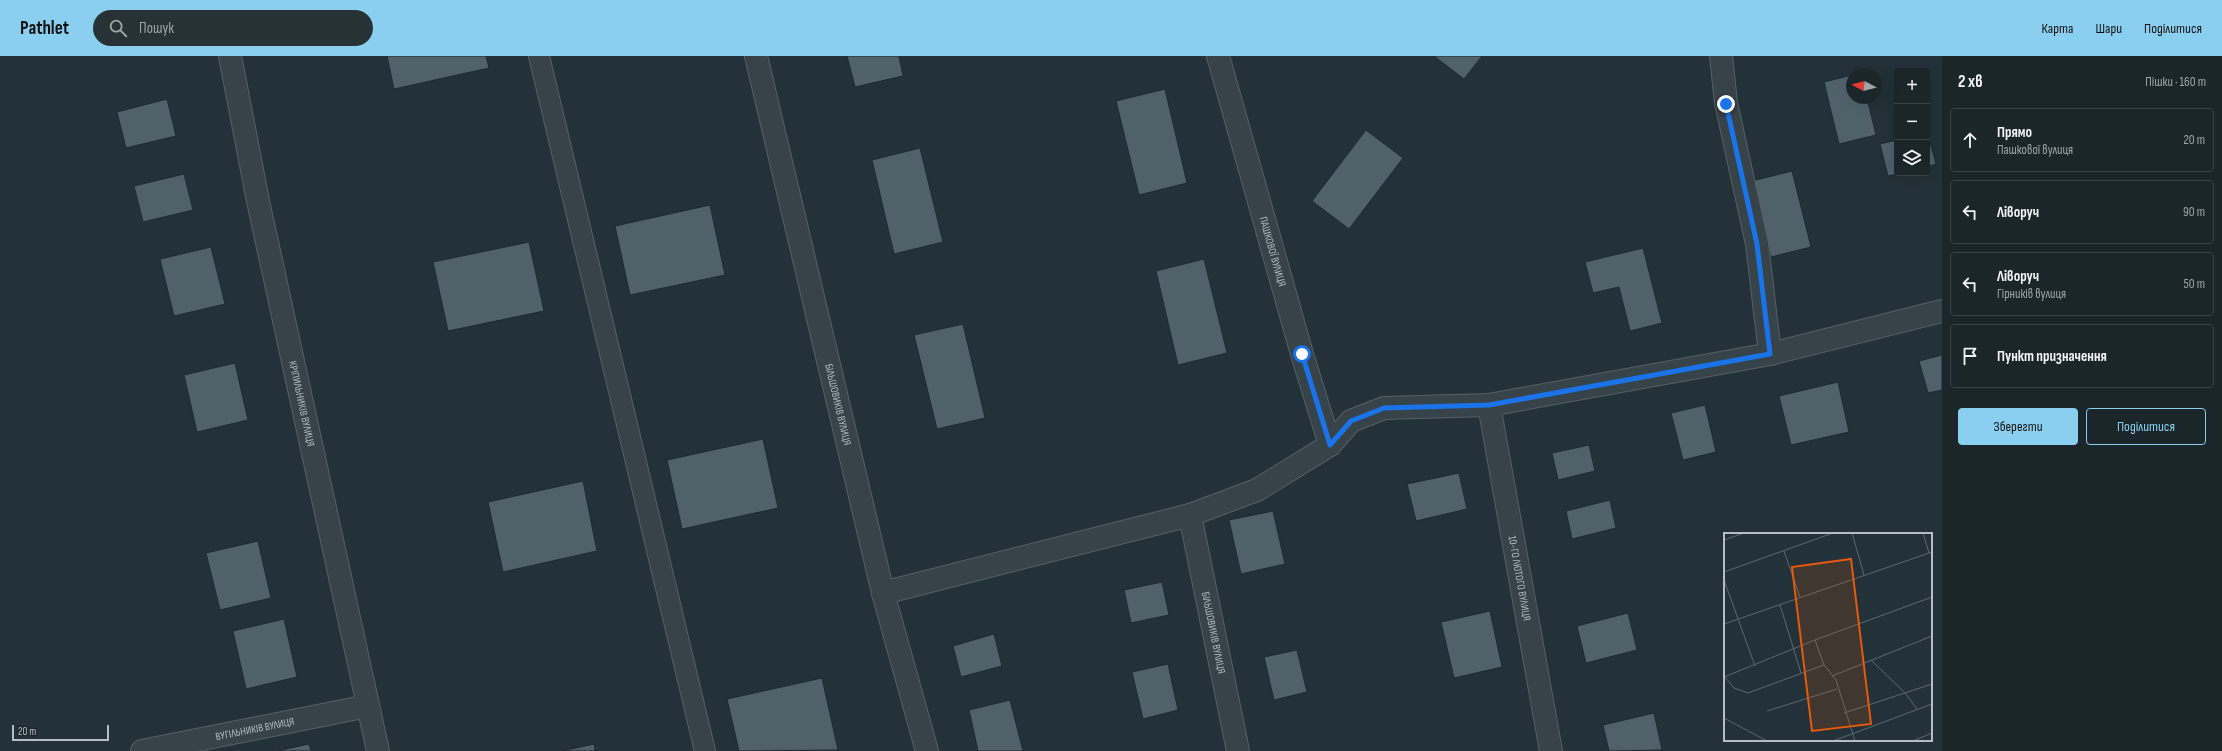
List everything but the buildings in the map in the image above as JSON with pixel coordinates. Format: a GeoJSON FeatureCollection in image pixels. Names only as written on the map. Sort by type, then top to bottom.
{"type":"FeatureCollection","features":[{"type":"Feature","properties":{"kind":"street","name":"КРІПИЛЬНИКІВ ВУЛИЦЯ"},"geometry":{"type":"LineString","coordinates":[[230,56],[258,202],[378,751]]}},
{"type":"Feature","properties":{"kind":"street","name":"БІЛЬШОВИКІВ ВУЛИЦЯ"},"geometry":{"type":"LineString","coordinates":[[756,56],[883,593],[927,751]]}},
{"type":"Feature","properties":{"kind":"street","name":"ПАШКОВОЇ ВУЛИЦЯ"},"geometry":{"type":"LineString","coordinates":[[1218,56],[1302,354],[1330,445]]}},
{"type":"Feature","properties":{"kind":"street"},"geometry":{"type":"LineString","coordinates":[[1721,56],[1726,104],[1757,244],[1770,354]]}},
{"type":"Feature","properties":{"kind":"street"},"geometry":{"type":"LineString","coordinates":[[883,593],[1190,515],[1257,490],[1330,445],[1351,421],[1384,408],[1489,405],[1770,354],[1942,311]]}},
{"type":"Feature","properties":{"kind":"street","name":"10-ГО ЛЮТОГО ВУЛИЦЯ"},"geometry":{"type":"LineString","coordinates":[[1489,405],[1552,751]]}},
{"type":"Feature","properties":{"kind":"street","name":"БІЛЬШОВИКІВ ВУЛИЦЯ"},"geometry":{"type":"LineString","coordinates":[[1190,515],[1238,751]]}},
{"type":"Feature","properties":{"kind":"street","name":"ВУГІЛЬНИКІВ ВУЛИЦЯ"},"geometry":{"type":"LineString","coordinates":[[142,751],[368,706]]}},
{"type":"Feature","properties":{"kind":"lane"},"geometry":{"type":"LineString","coordinates":[[539,56],[705,751]]}},
{"type":"Feature","properties":{"kind":"route"},"geometry":{"type":"LineString","coordinates":[[1302,354],[1330,445],[1351,421],[1384,408],[1489,405],[1770,354],[1757,244],[1726,104]]}}]}
